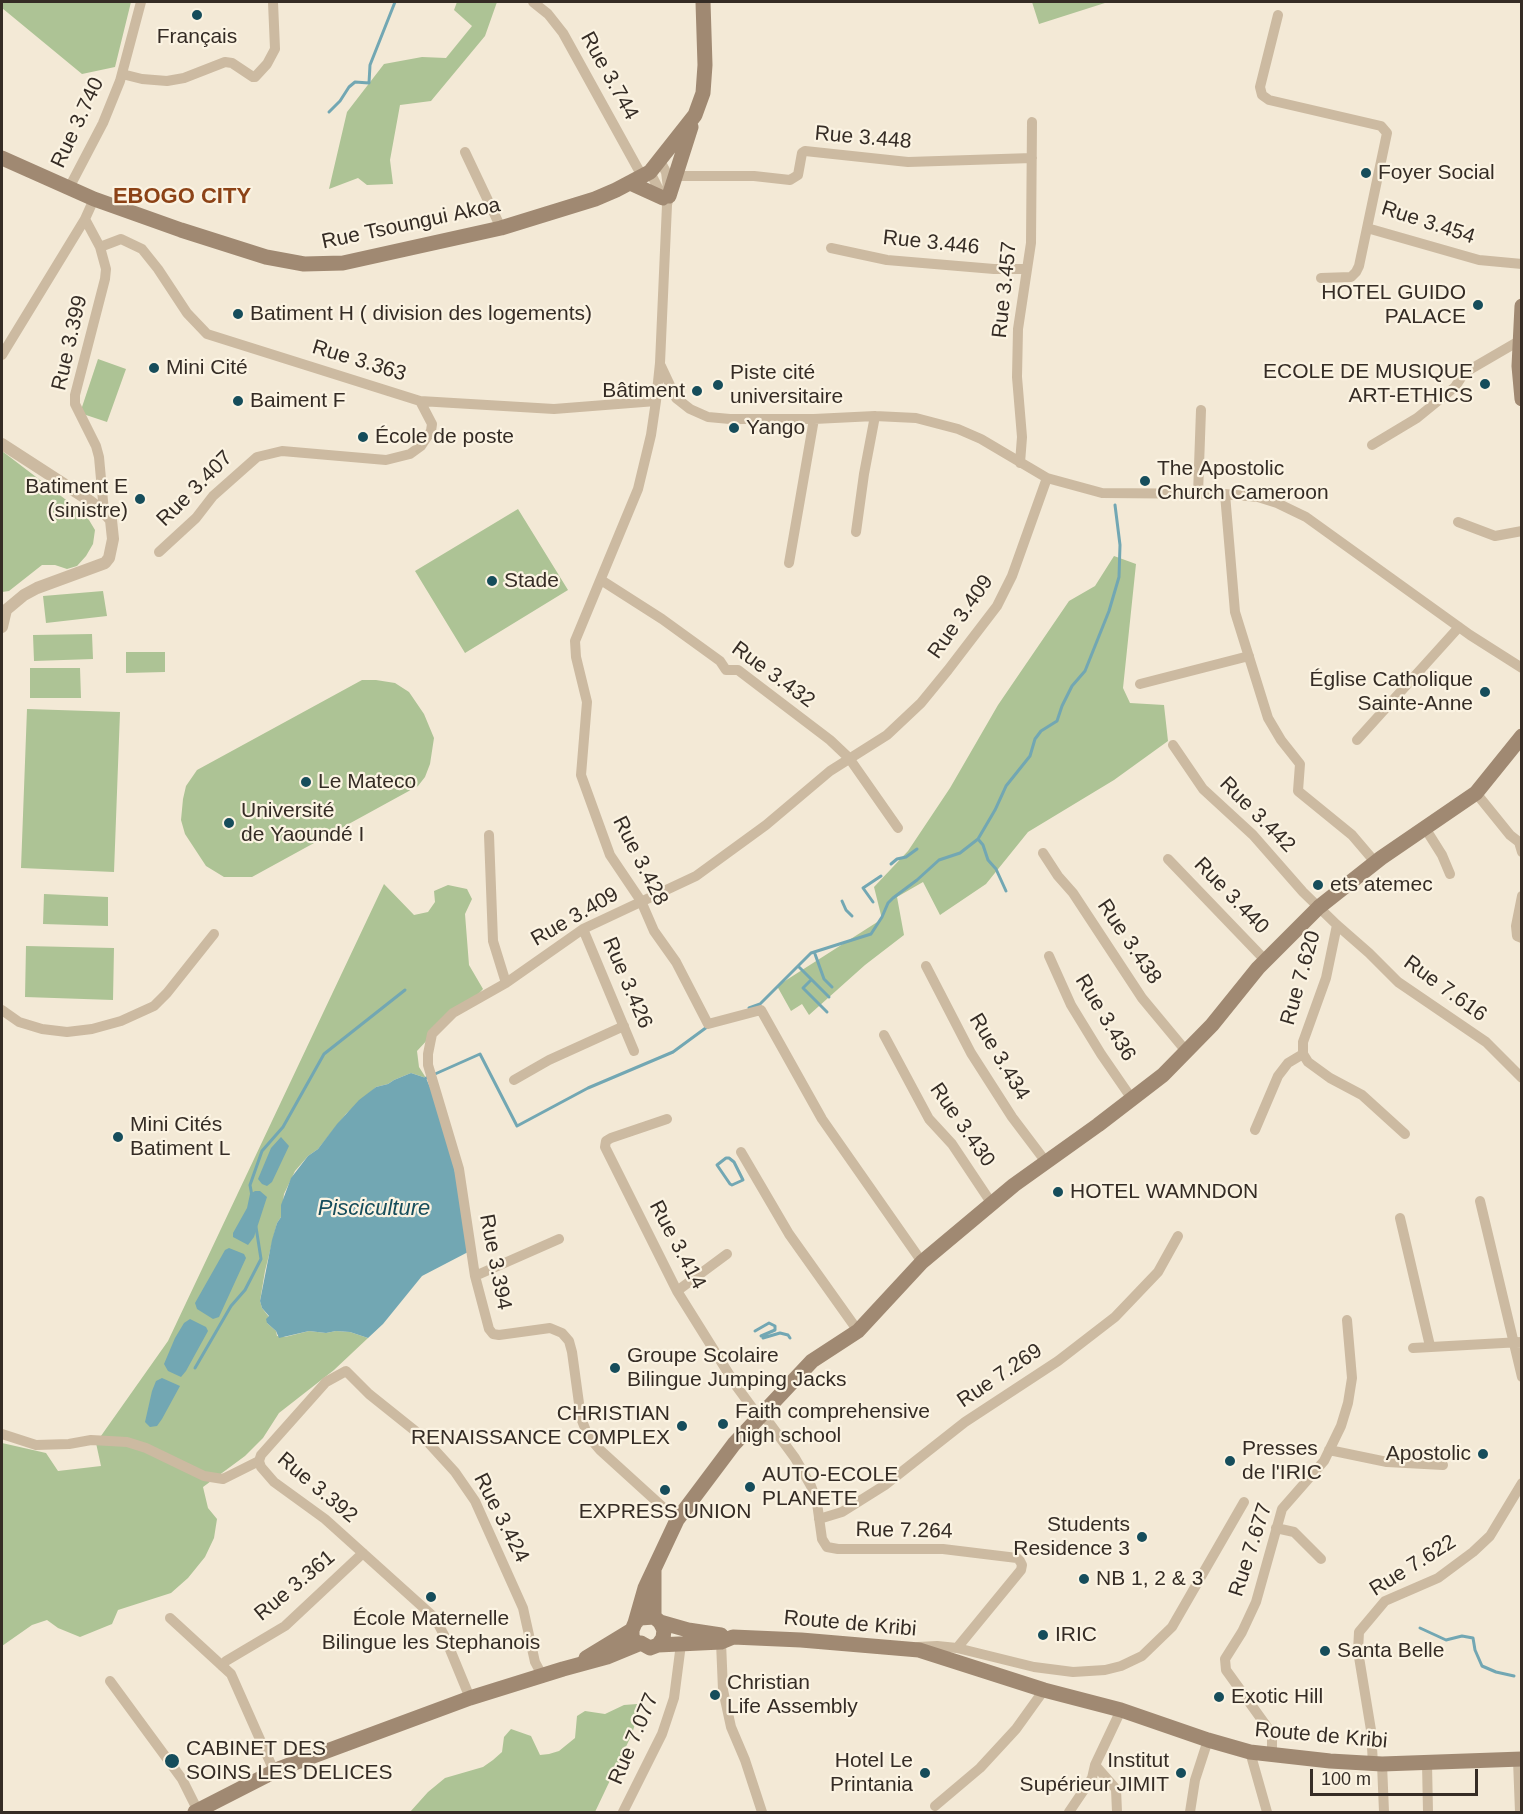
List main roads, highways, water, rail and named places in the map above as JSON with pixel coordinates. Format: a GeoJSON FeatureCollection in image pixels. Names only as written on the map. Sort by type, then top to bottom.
{"type":"FeatureCollection","features":[{"type":"Feature","properties":{"kind":"main road","name":"Rue Tsoungui Akoa"},"geometry":{"type":"LineString","coordinates":[[2,158],[94,199],[181,230],[266,257],[304,264],[343,263],[501,228],[595,199],[645,173],[695,114],[703,93],[704,2]]}},
{"type":"Feature","properties":{"kind":"main road"},"geometry":{"type":"LineString","coordinates":[[645,173],[666,200],[695,114]]}},
{"type":"Feature","properties":{"kind":"main road"},"geometry":{"type":"LineString","coordinates":[[1521,306],[1519,341],[1521,399]]}},
{"type":"Feature","properties":{"kind":"main road"},"geometry":{"type":"LineString","coordinates":[[641,1643],[636,1643],[632,1637],[638,1606],[676,1520],[734,1444],[812,1361],[858,1331],[922,1262],[992,1204],[1163,1075],[1212,1024],[1266,961],[1319,907],[1375,862],[1476,793],[1521,736]]}},
{"type":"Feature","properties":{"kind":"main road"},"geometry":{"type":"LineString","coordinates":[[654,1568],[657,1619],[664,1630],[663,1638],[658,1645]]}},
{"type":"Feature","properties":{"kind":"main road"},"geometry":{"type":"LineString","coordinates":[[563,1669],[583,1660],[633,1626],[640,1618],[657,1619],[727,1640]]}},
{"type":"Feature","properties":{"kind":"main road","name":"Route de Kribi"},"geometry":{"type":"LineString","coordinates":[[641,1643],[650,1648],[658,1645],[727,1640],[801,1640],[909,1648],[1044,1690],[1121,1710],[1250,1752],[1378,1764],[1520,1760]]}},
{"type":"Feature","properties":{"kind":"main road"},"geometry":{"type":"LineString","coordinates":[[196,1812],[274,1771],[470,1698],[542,1675],[607,1658],[641,1643]]}},
{"type":"Feature","properties":{"kind":"water","name":"Pisciculture"},"geometry":{"type":"Polygon","coordinates":[[[411,1073],[426,1078],[440,1110],[450,1146],[470,1251],[422,1276],[383,1324],[368,1338],[350,1332],[309,1331],[279,1338],[276,1331],[267,1323],[266,1319],[269,1316],[262,1308],[260,1301],[272,1240],[281,1217],[281,1205],[291,1178],[359,1100],[376,1087],[411,1073]]]}},
{"type":"Feature","properties":{"kind":"water"},"geometry":{"type":"Polygon","coordinates":[[[281,1137],[289,1146],[272,1182],[267,1186],[258,1179],[271,1148],[281,1137]]]}},
{"type":"Feature","properties":{"kind":"water"},"geometry":{"type":"Polygon","coordinates":[[[260,1191],[267,1197],[254,1237],[248,1245],[233,1237],[233,1233],[247,1208],[250,1194],[260,1191]]]}},
{"type":"Feature","properties":{"kind":"water"},"geometry":{"type":"Polygon","coordinates":[[[229,1248],[244,1254],[246,1258],[219,1317],[213,1319],[197,1309],[195,1303],[225,1250],[229,1248]]]}},
{"type":"Feature","properties":{"kind":"water"},"geometry":{"type":"Polygon","coordinates":[[[190,1319],[206,1327],[208,1331],[181,1377],[168,1371],[164,1364],[175,1338],[184,1323],[190,1319]]]}},
{"type":"Feature","properties":{"kind":"water"},"geometry":{"type":"Polygon","coordinates":[[[162,1378],[180,1386],[157,1426],[150,1427],[145,1422],[152,1391],[156,1381],[162,1378]]]}},
{"type":"Feature","properties":{"kind":"waterway"},"geometry":{"type":"LineString","coordinates":[[329,112],[355,82],[369,83],[370,65],[395,2]]}},
{"type":"Feature","properties":{"kind":"waterway"},"geometry":{"type":"LineString","coordinates":[[749,1008],[760,1004],[811,953],[871,934],[893,898],[939,860],[960,853],[978,839],[1006,786],[1030,756],[1035,739],[1041,731],[1057,721],[1072,686],[1085,671],[1109,611],[1119,577],[1120,545],[1115,505]]}},
{"type":"Feature","properties":{"kind":"waterway"},"geometry":{"type":"LineString","coordinates":[[978,839],[1006,891]]}},
{"type":"Feature","properties":{"kind":"waterway"},"geometry":{"type":"LineString","coordinates":[[891,864],[917,849]]}},
{"type":"Feature","properties":{"kind":"waterway"},"geometry":{"type":"LineString","coordinates":[[873,902],[863,888],[881,876]]}},
{"type":"Feature","properties":{"kind":"waterway"},"geometry":{"type":"LineString","coordinates":[[842,901],[852,916]]}},
{"type":"Feature","properties":{"kind":"waterway"},"geometry":{"type":"LineString","coordinates":[[815,954],[824,979],[832,987]]}},
{"type":"Feature","properties":{"kind":"waterway"},"geometry":{"type":"LineString","coordinates":[[799,967],[829,997]]}},
{"type":"Feature","properties":{"kind":"waterway"},"geometry":{"type":"LineString","coordinates":[[811,980],[803,988],[827,1012]]}},
{"type":"Feature","properties":{"kind":"waterway"},"geometry":{"type":"LineString","coordinates":[[252,1196],[250,1185],[262,1151],[283,1127],[324,1054],[405,990]]}},
{"type":"Feature","properties":{"kind":"waterway"},"geometry":{"type":"LineString","coordinates":[[426,1078],[480,1054],[517,1126],[588,1088],[673,1052],[707,1027]]}},
{"type":"Feature","properties":{"kind":"waterway"},"geometry":{"type":"LineString","coordinates":[[726,1158],[734,1162],[743,1180],[730,1184],[717,1165],[726,1158]]}},
{"type":"Feature","properties":{"kind":"waterway"},"geometry":{"type":"LineString","coordinates":[[195,1368],[231,1306],[245,1290],[261,1259],[256,1227]]}},
{"type":"Feature","properties":{"kind":"waterway"},"geometry":{"type":"LineString","coordinates":[[755,1331],[769,1323],[775,1326],[775,1330],[761,1336]]}},
{"type":"Feature","properties":{"kind":"waterway"},"geometry":{"type":"LineString","coordinates":[[763,1338],[780,1333],[790,1338]]}},
{"type":"Feature","properties":{"kind":"waterway"},"geometry":{"type":"LineString","coordinates":[[1420,1628],[1446,1640],[1462,1636],[1473,1638],[1482,1666],[1514,1676]]}},
{"type":"Feature","properties":{"kind":"place","name":"Français"},"geometry":{"type":"Point","coordinates":[197,15]}},
{"type":"Feature","properties":{"kind":"place","name":"Foyer Social"},"geometry":{"type":"Point","coordinates":[1366,173]}},
{"type":"Feature","properties":{"kind":"place","name":"HOTEL GUIDO PALACE"},"geometry":{"type":"Point","coordinates":[1478,305]}},
{"type":"Feature","properties":{"kind":"place","name":"Batiment H ( division des logements)"},"geometry":{"type":"Point","coordinates":[238,314]}},
{"type":"Feature","properties":{"kind":"place","name":"Mini Cité"},"geometry":{"type":"Point","coordinates":[154,368]}},
{"type":"Feature","properties":{"kind":"place","name":"ECOLE DE MUSIQUE ART-ETHICS"},"geometry":{"type":"Point","coordinates":[1485,384]}},
{"type":"Feature","properties":{"kind":"place","name":"Piste cité universitaire"},"geometry":{"type":"Point","coordinates":[718,385]}},
{"type":"Feature","properties":{"kind":"place","name":"Bâtiment"},"geometry":{"type":"Point","coordinates":[697,391]}},
{"type":"Feature","properties":{"kind":"place","name":"Baiment F"},"geometry":{"type":"Point","coordinates":[238,401]}},
{"type":"Feature","properties":{"kind":"place","name":"Yango"},"geometry":{"type":"Point","coordinates":[734,428]}},
{"type":"Feature","properties":{"kind":"place","name":"École de poste"},"geometry":{"type":"Point","coordinates":[363,437]}},
{"type":"Feature","properties":{"kind":"place","name":"The Apostolic Church Cameroon"},"geometry":{"type":"Point","coordinates":[1145,481]}},
{"type":"Feature","properties":{"kind":"place","name":"Batiment E (sinistre)"},"geometry":{"type":"Point","coordinates":[140,499]}},
{"type":"Feature","properties":{"kind":"place","name":"Stade"},"geometry":{"type":"Point","coordinates":[492,581]}},
{"type":"Feature","properties":{"kind":"place","name":"Église Catholique Sainte-Anne"},"geometry":{"type":"Point","coordinates":[1485,692]}},
{"type":"Feature","properties":{"kind":"place","name":"Le Mateco"},"geometry":{"type":"Point","coordinates":[306,782]}},
{"type":"Feature","properties":{"kind":"place","name":"Université de Yaoundé I"},"geometry":{"type":"Point","coordinates":[229,823]}},
{"type":"Feature","properties":{"kind":"place","name":"ets atemec"},"geometry":{"type":"Point","coordinates":[1318,885]}},
{"type":"Feature","properties":{"kind":"place","name":"Mini Cités Batiment L"},"geometry":{"type":"Point","coordinates":[118,1137]}},
{"type":"Feature","properties":{"kind":"place","name":"HOTEL WAMNDON"},"geometry":{"type":"Point","coordinates":[1058,1192]}},
{"type":"Feature","properties":{"kind":"place","name":"Groupe Scolaire Bilingue Jumping Jacks"},"geometry":{"type":"Point","coordinates":[615,1368]}},
{"type":"Feature","properties":{"kind":"place","name":"Faith comprehensive high school"},"geometry":{"type":"Point","coordinates":[723,1424]}},
{"type":"Feature","properties":{"kind":"place","name":"CHRISTIAN RENAISSANCE COMPLEX"},"geometry":{"type":"Point","coordinates":[682,1426]}},
{"type":"Feature","properties":{"kind":"place","name":"Apostolic"},"geometry":{"type":"Point","coordinates":[1483,1454]}},
{"type":"Feature","properties":{"kind":"place","name":"Presses de l'IRIC"},"geometry":{"type":"Point","coordinates":[1230,1461]}},
{"type":"Feature","properties":{"kind":"place","name":"AUTO-ECOLE PLANETE"},"geometry":{"type":"Point","coordinates":[750,1487]}},
{"type":"Feature","properties":{"kind":"place","name":"EXPRESS UNION"},"geometry":{"type":"Point","coordinates":[665,1490]}},
{"type":"Feature","properties":{"kind":"place","name":"Students Residence 3"},"geometry":{"type":"Point","coordinates":[1142,1537]}},
{"type":"Feature","properties":{"kind":"place","name":"NB 1, 2 & 3"},"geometry":{"type":"Point","coordinates":[1084,1579]}},
{"type":"Feature","properties":{"kind":"place","name":"École Maternelle Bilingue les Stephanois"},"geometry":{"type":"Point","coordinates":[431,1597]}},
{"type":"Feature","properties":{"kind":"place","name":"IRIC"},"geometry":{"type":"Point","coordinates":[1043,1635]}},
{"type":"Feature","properties":{"kind":"place","name":"Santa Belle"},"geometry":{"type":"Point","coordinates":[1325,1651]}},
{"type":"Feature","properties":{"kind":"place","name":"Christian Life Assembly"},"geometry":{"type":"Point","coordinates":[715,1695]}},
{"type":"Feature","properties":{"kind":"place","name":"Exotic Hill"},"geometry":{"type":"Point","coordinates":[1219,1697]}},
{"type":"Feature","properties":{"kind":"place","name":"CABINET DES SOINS LES DELICES"},"geometry":{"type":"Point","coordinates":[172,1761]}},
{"type":"Feature","properties":{"kind":"place","name":"Hotel Le Printania"},"geometry":{"type":"Point","coordinates":[925,1773]}},
{"type":"Feature","properties":{"kind":"place","name":"Institut Supérieur JIMIT"},"geometry":{"type":"Point","coordinates":[1181,1773]}},
{"type":"Feature","properties":{"kind":"district","name":"EBOGO CITY"},"geometry":{"type":"Point","coordinates":[182,197]}}]}
